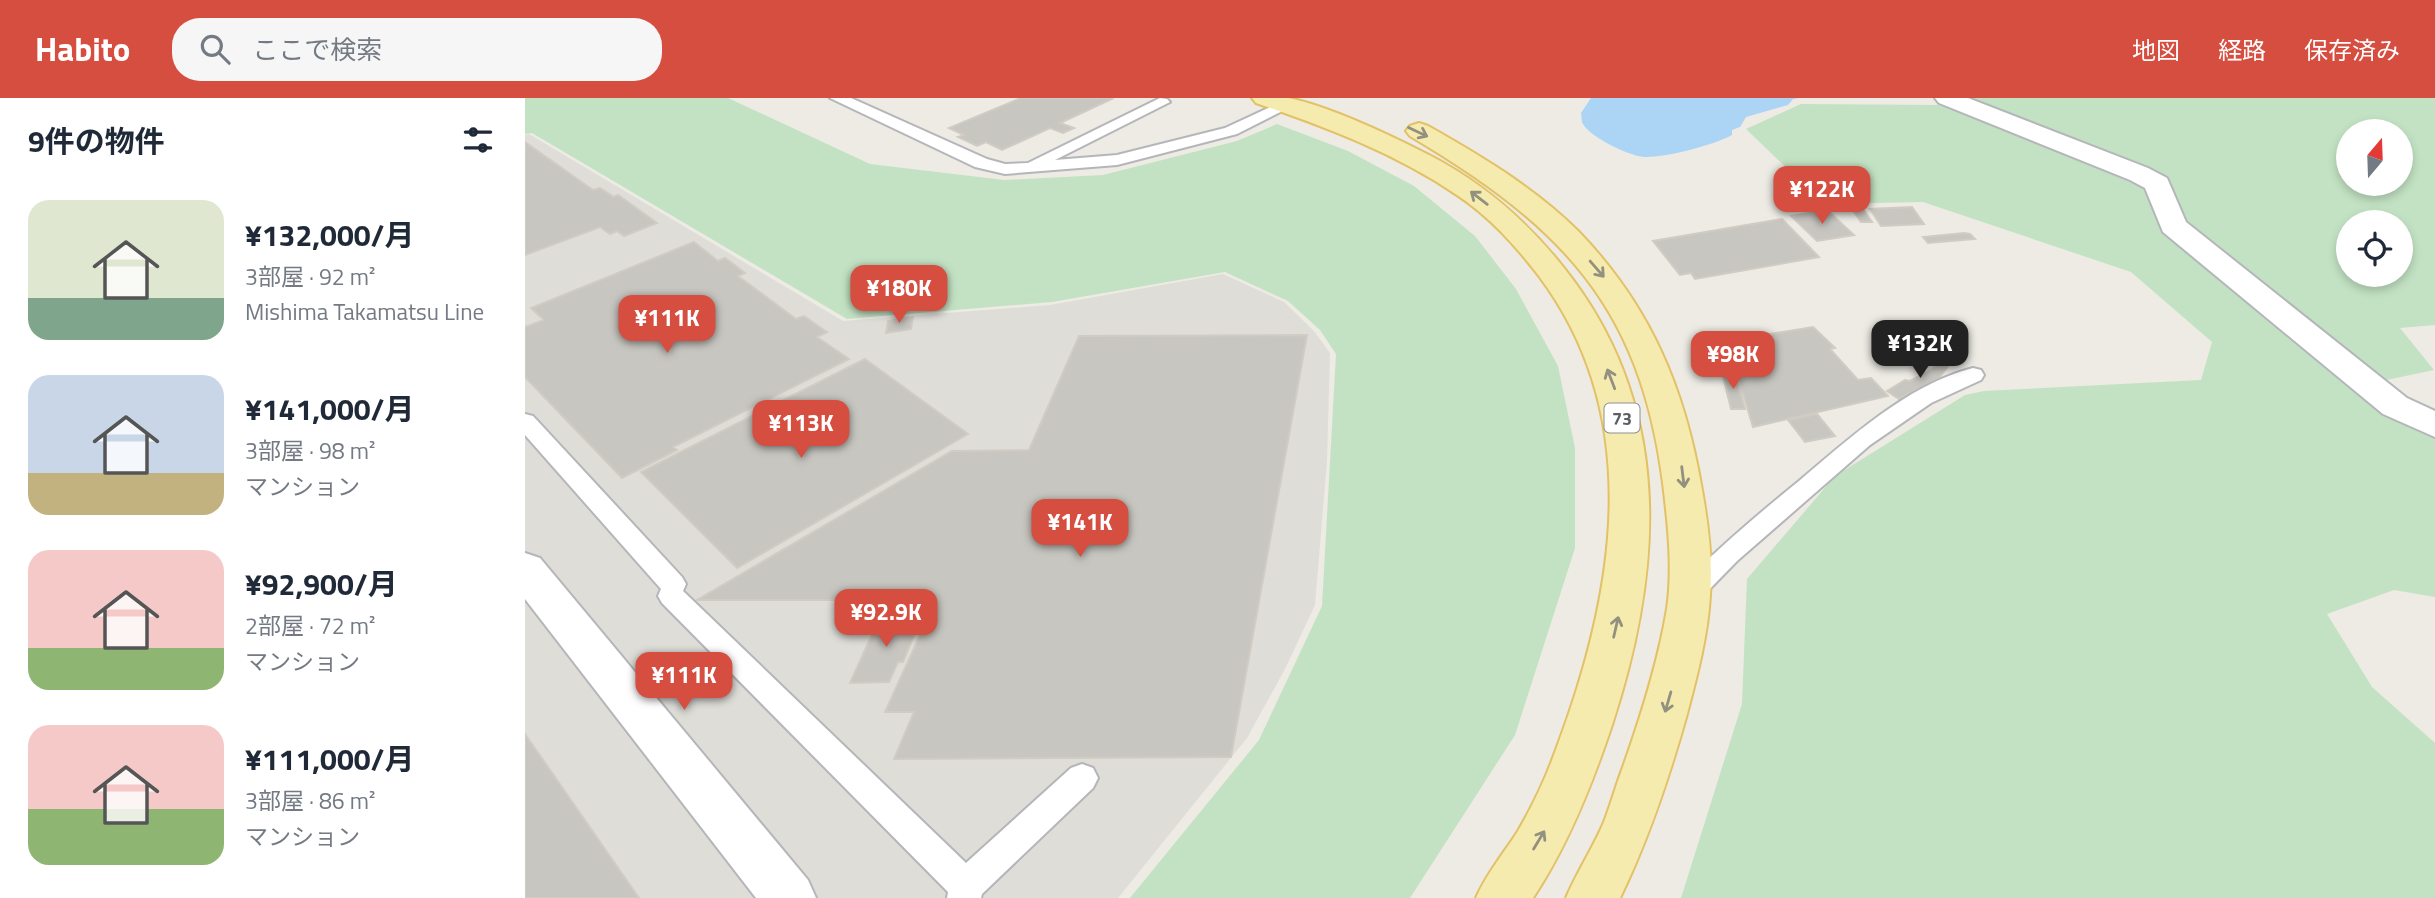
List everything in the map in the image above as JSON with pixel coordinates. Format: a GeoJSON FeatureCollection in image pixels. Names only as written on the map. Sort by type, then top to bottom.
{"type":"FeatureCollection","features":[{"type":"Feature","properties":{"kind":"main road","name":"73"},"geometry":{"type":"LineString","coordinates":[[1332,98],[1419,131],[1479,164],[1533,204],[1576,246],[1612,287],[1642,339],[1666,400],[1682,471],[1688,528],[1688,595],[1670,697],[1629,821],[1593,898]]}},
{"type":"Feature","properties":{"kind":"main road","name":"73"},"geometry":{"type":"LineString","coordinates":[[1275,102],[1368,135],[1421,160],[1476,196],[1525,237],[1561,279],[1595,338],[1618,396],[1630,462],[1630,556],[1617,624],[1596,710],[1544,832],[1503,898]]}},
{"type":"Feature","properties":{"kind":"street"},"geometry":{"type":"LineString","coordinates":[[1947,98],[2139,174],[2157,184],[2173,226],[2395,406],[2435,425]]}},
{"type":"Feature","properties":{"kind":"street"},"geometry":{"type":"LineString","coordinates":[[525,569],[789,898]]}},
{"type":"Feature","properties":{"kind":"lane"},"geometry":{"type":"LineString","coordinates":[[838,98],[981,163],[1005,169],[1117,160],[1231,131],[1275,102]]}},
{"type":"Feature","properties":{"kind":"lane"},"geometry":{"type":"LineString","coordinates":[[1024,168],[1163,102]]}},
{"type":"Feature","properties":{"kind":"lane"},"geometry":{"type":"LineString","coordinates":[[1688,595],[1728,554],[1862,440],[1923,398],[1973,375]]}},
{"type":"Feature","properties":{"kind":"lane"},"geometry":{"type":"LineString","coordinates":[[525,421],[672,590],[965,892],[1081,778]]}},
{"type":"Feature","properties":{"kind":"shaded area"},"geometry":{"type":"Polygon","coordinates":[[[529,134],[843,321],[1050,305],[1223,274],[1284,302],[1314,331],[1330,353],[1327,461],[1315,605],[1285,669],[1247,738],[1118,898],[525,898],[525,135],[529,134]]]}},
{"type":"Feature","properties":{"kind":"green space"},"geometry":{"type":"Polygon","coordinates":[[[525,98],[728,98],[870,164],[1004,180],[1103,175],[1237,141],[1277,124],[1348,151],[1414,186],[1475,236],[1516,289],[1558,366],[1575,448],[1575,548],[1515,735],[1410,898],[1130,898],[1259,740],[1322,606],[1336,354],[1320,330],[1288,301],[1225,272],[1052,302],[847,319],[532,133],[525,134],[525,98]]]}},
{"type":"Feature","properties":{"kind":"green space"},"geometry":{"type":"Polygon","coordinates":[[[1965,98],[2435,98],[2435,325],[2400,328],[2434,370],[2358,386],[2435,435],[2435,597],[2394,590],[2327,614],[2372,687],[2435,743],[2435,898],[1681,898],[1742,704],[1747,579],[1835,476],[1965,395],[1984,391],[2201,380],[2212,342],[2131,272],[1923,202],[1824,204],[1746,129],[1801,104],[1936,105],[1965,98]]]}},
{"type":"Feature","properties":{"kind":"water"},"geometry":{"type":"Polygon","coordinates":[[[1591,98],[1799,98],[1793,99],[1788,105],[1746,117],[1740,127],[1732,130],[1732,135],[1724,139],[1678,153],[1646,157],[1612,146],[1587,129],[1582,123],[1581,113],[1591,98]]]}},
{"type":"Feature","properties":{"kind":"building"},"geometry":{"type":"Polygon","coordinates":[[[1021,98],[1112,99],[1060,123],[1074,128],[1063,133],[1050,128],[1002,150],[986,142],[977,146],[958,137],[964,135],[949,128],[1021,98]]]}},
{"type":"Feature","properties":{"kind":"building"},"geometry":{"type":"Polygon","coordinates":[[[525,142],[593,190],[600,188],[614,197],[618,195],[657,223],[624,236],[617,231],[610,234],[600,227],[525,255],[525,142]]]}},
{"type":"Feature","properties":{"kind":"building"},"geometry":{"type":"Polygon","coordinates":[[[1860,205],[1872,222],[1861,222],[1850,206],[1860,205]]]}},
{"type":"Feature","properties":{"kind":"building"},"geometry":{"type":"Polygon","coordinates":[[[1912,207],[1924,224],[1881,226],[1870,209],[1912,207]]]}},
{"type":"Feature","properties":{"kind":"building"},"geometry":{"type":"Polygon","coordinates":[[[1827,210],[1854,235],[1817,241],[1791,216],[1827,210]]]}},
{"type":"Feature","properties":{"kind":"building"},"geometry":{"type":"Polygon","coordinates":[[[1782,219],[1819,257],[1695,279],[1691,273],[1680,275],[1653,241],[1782,219]]]}},
{"type":"Feature","properties":{"kind":"building"},"geometry":{"type":"Polygon","coordinates":[[[1964,233],[1975,239],[1928,243],[1923,237],[1964,233]]]}},
{"type":"Feature","properties":{"kind":"building"},"geometry":{"type":"Polygon","coordinates":[[[694,242],[718,261],[725,258],[745,273],[738,276],[796,319],[804,316],[827,332],[817,337],[849,359],[673,447],[677,450],[622,478],[525,377],[525,327],[544,320],[531,308],[694,242]]]}},
{"type":"Feature","properties":{"kind":"building"},"geometry":{"type":"Polygon","coordinates":[[[913,317],[911,329],[886,333],[888,321],[913,317]]]}},
{"type":"Feature","properties":{"kind":"building"},"geometry":{"type":"Polygon","coordinates":[[[1813,327],[1835,348],[1830,349],[1858,380],[1871,378],[1888,396],[1753,427],[1736,370],[1747,368],[1727,341],[1813,327]]]}},
{"type":"Feature","properties":{"kind":"building"},"geometry":{"type":"Polygon","coordinates":[[[1307,335],[1231,757],[894,759],[914,712],[885,712],[936,600],[697,600],[952,451],[1029,450],[1079,336],[1307,335]]]}},
{"type":"Feature","properties":{"kind":"building"},"geometry":{"type":"Polygon","coordinates":[[[1944,358],[1953,360],[1939,378],[1899,399],[1887,391],[1905,380],[1910,381],[1931,370],[1944,358]]]}},
{"type":"Feature","properties":{"kind":"building"},"geometry":{"type":"Polygon","coordinates":[[[865,359],[968,434],[737,568],[641,472],[865,359]]]}},
{"type":"Feature","properties":{"kind":"building"},"geometry":{"type":"Polygon","coordinates":[[[1722,372],[1735,372],[1745,409],[1731,409],[1722,372]]]}},
{"type":"Feature","properties":{"kind":"building"},"geometry":{"type":"Polygon","coordinates":[[[1817,414],[1835,436],[1805,442],[1788,420],[1817,414]]]}},
{"type":"Feature","properties":{"kind":"building"},"geometry":{"type":"Polygon","coordinates":[[[907,600],[929,601],[925,608],[903,608],[907,600]]]}},
{"type":"Feature","properties":{"kind":"building"},"geometry":{"type":"Polygon","coordinates":[[[922,616],[903,662],[898,662],[889,682],[850,683],[880,617],[922,616]]]}},
{"type":"Feature","properties":{"kind":"building"},"geometry":{"type":"Polygon","coordinates":[[[525,734],[639,898],[525,898],[525,734]]]}}]}
